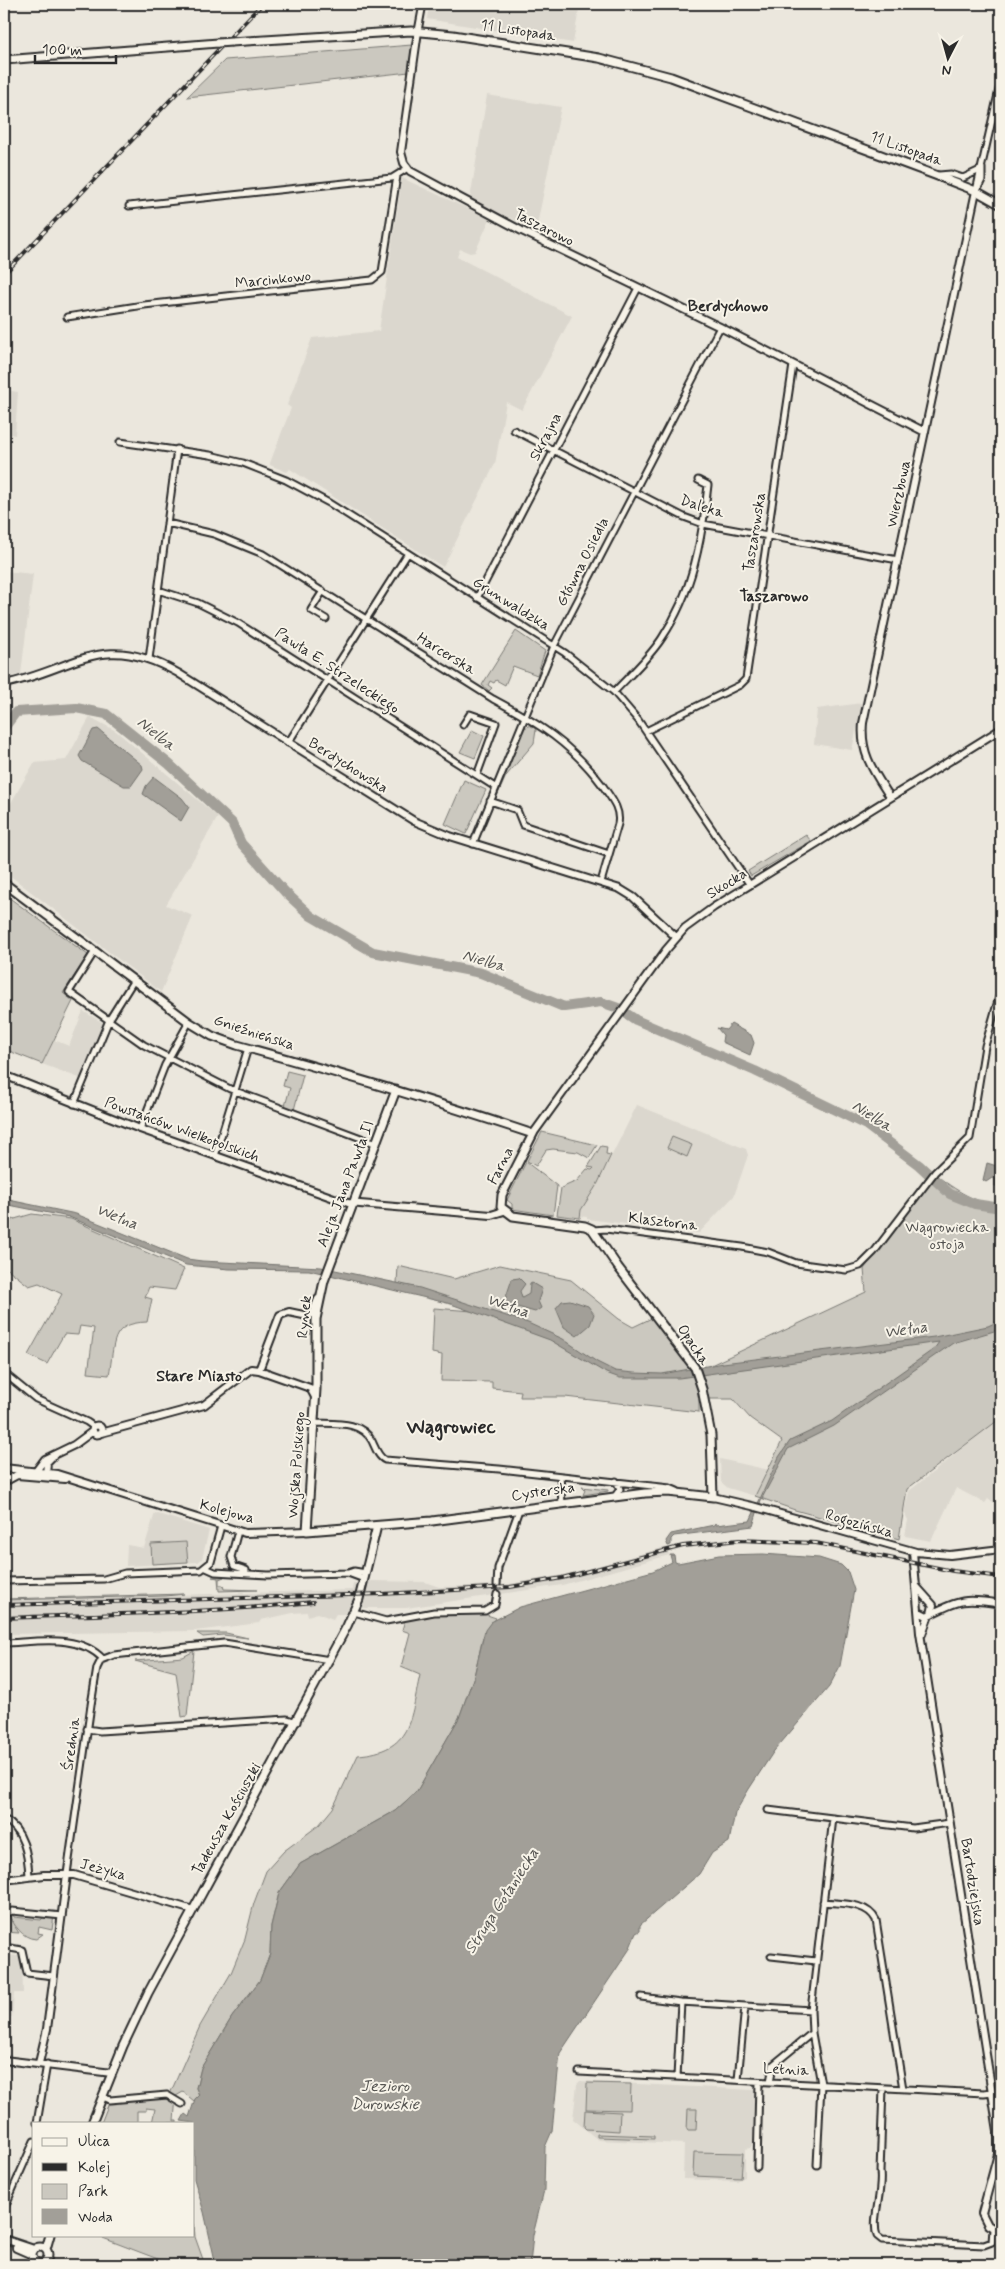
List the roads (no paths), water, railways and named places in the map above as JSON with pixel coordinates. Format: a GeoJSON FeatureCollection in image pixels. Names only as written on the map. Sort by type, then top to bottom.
{"type":"FeatureCollection","features":[{"type":"Feature","properties":{"kind":"main road","name":"11 Listopada"},"geometry":{"type":"LineString","coordinates":[[4,60],[231,42],[418,31],[556,51],[636,66],[935,175],[976,191],[1001,205]]}},
{"type":"Feature","properties":{"kind":"main road","name":"Gnieźnieńska"},"geometry":{"type":"LineString","coordinates":[[4,884],[95,951],[133,982],[212,1036],[396,1090],[533,1134]]}},
{"type":"Feature","properties":{"kind":"main road","name":"Aleja Jana Pawła II"},"geometry":{"type":"LineString","coordinates":[[323,1285],[396,1090]]}},
{"type":"Feature","properties":{"kind":"main road","name":"Farna"},"geometry":{"type":"LineString","coordinates":[[504,1211],[500,1204],[502,1195],[533,1134]]}},
{"type":"Feature","properties":{"kind":"main road","name":"Klasztorna"},"geometry":{"type":"LineString","coordinates":[[504,1211],[513,1216],[585,1226],[593,1230]]}},
{"type":"Feature","properties":{"kind":"main road","name":"Opacka"},"geometry":{"type":"LineString","coordinates":[[593,1230],[618,1267],[692,1363],[702,1389],[713,1451],[713,1497]]}},
{"type":"Feature","properties":{"kind":"main road","name":"Rynek"},"geometry":{"type":"LineString","coordinates":[[316,1400],[316,1319],[323,1285]]}},
{"type":"Feature","properties":{"kind":"main road","name":"Wojska Polskiego"},"geometry":{"type":"LineString","coordinates":[[307,1532],[316,1400]]}},
{"type":"Feature","properties":{"kind":"main road","name":"Cysterska"},"geometry":{"type":"LineString","coordinates":[[377,1526],[645,1493],[681,1493],[713,1497]]}},
{"type":"Feature","properties":{"kind":"main road","name":"Kolejowa"},"geometry":{"type":"LineString","coordinates":[[307,1532],[377,1526]]}},
{"type":"Feature","properties":{"kind":"main road","name":"Tadeusza Kościuszki"},"geometry":{"type":"LineString","coordinates":[[92,2122],[148,1993],[331,1660],[354,1612],[377,1526]]}},
{"type":"Feature","properties":{"kind":"main road"},"geometry":{"type":"LineString","coordinates":[[38,2257],[46,2236]]}},
{"type":"Feature","properties":{"kind":"main road"},"geometry":{"type":"LineString","coordinates":[[38,2257],[49,2236]]}},
{"type":"Feature","properties":{"kind":"street"},"geometry":{"type":"LineString","coordinates":[[129,206],[397,176],[408,168],[401,152],[423,4]]}},
{"type":"Feature","properties":{"kind":"street"},"geometry":{"type":"LineString","coordinates":[[976,191],[982,180],[982,167],[1001,81]]}},
{"type":"Feature","properties":{"kind":"street"},"geometry":{"type":"LineString","coordinates":[[935,175],[951,174],[963,178],[982,167]]}},
{"type":"Feature","properties":{"kind":"street","name":"Taszarowo"},"geometry":{"type":"LineString","coordinates":[[408,168],[522,232],[720,327],[925,432]]}},
{"type":"Feature","properties":{"kind":"street","name":"Marcinkowo"},"geometry":{"type":"LineString","coordinates":[[67,317],[144,305],[372,280],[382,272],[397,176]]}},
{"type":"Feature","properties":{"kind":"street","name":"Wierzbowa"},"geometry":{"type":"LineString","coordinates":[[890,797],[866,758],[862,736],[976,191]]}},
{"type":"Feature","properties":{"kind":"street","name":"Skrajna"},"geometry":{"type":"LineString","coordinates":[[477,598],[638,288]]}},
{"type":"Feature","properties":{"kind":"street","name":"Główna Osiedla"},"geometry":{"type":"LineString","coordinates":[[473,844],[554,646],[720,327]]}},
{"type":"Feature","properties":{"kind":"street","name":"Taszarowska"},"geometry":{"type":"LineString","coordinates":[[646,731],[744,682],[793,365]]}},
{"type":"Feature","properties":{"kind":"street","name":"Daleka"},"geometry":{"type":"LineString","coordinates":[[514,430],[684,517],[703,524],[898,560]]}},
{"type":"Feature","properties":{"kind":"street","name":"Grunwaldzka"},"geometry":{"type":"LineString","coordinates":[[120,442],[210,455],[242,463],[286,480],[329,503],[585,667],[614,692],[646,731],[750,885]]}},
{"type":"Feature","properties":{"kind":"street"},"geometry":{"type":"LineString","coordinates":[[149,659],[177,450]]}},
{"type":"Feature","properties":{"kind":"street"},"geometry":{"type":"LineString","coordinates":[[614,692],[662,638],[677,612],[693,572],[703,524],[708,485],[698,480]]}},
{"type":"Feature","properties":{"kind":"street","name":"Harcerska"},"geometry":{"type":"LineString","coordinates":[[167,523],[235,542],[280,564],[493,699],[525,716],[575,752],[614,803],[619,819],[601,882]]}},
{"type":"Feature","properties":{"kind":"street"},"geometry":{"type":"LineString","coordinates":[[288,743],[408,554]]}},
{"type":"Feature","properties":{"kind":"street","name":"Pawła E. Strzeleckiego"},"geometry":{"type":"LineString","coordinates":[[158,590],[198,603],[226,616],[495,787]]}},
{"type":"Feature","properties":{"kind":"street"},"geometry":{"type":"LineString","coordinates":[[323,591],[311,610],[326,619]]}},
{"type":"Feature","properties":{"kind":"street","name":"Berdychowska"},"geometry":{"type":"LineString","coordinates":[[4,684],[96,654],[123,654],[149,659],[178,673],[395,811],[432,829],[473,844],[601,882],[627,892],[676,937]]}},
{"type":"Feature","properties":{"kind":"street"},"geometry":{"type":"LineString","coordinates":[[463,725],[470,714],[496,723],[477,775]]}},
{"type":"Feature","properties":{"kind":"street","name":"Skocka"},"geometry":{"type":"LineString","coordinates":[[533,1134],[676,937],[697,918],[1001,729]]}},
{"type":"Feature","properties":{"kind":"street"},"geometry":{"type":"LineString","coordinates":[[490,801],[516,810],[523,825],[610,854]]}},
{"type":"Feature","properties":{"kind":"street"},"geometry":{"type":"LineString","coordinates":[[95,951],[69,992],[144,1045],[235,1091],[377,1144]]}},
{"type":"Feature","properties":{"kind":"street"},"geometry":{"type":"LineString","coordinates":[[74,1104],[109,1020],[133,982]]}},
{"type":"Feature","properties":{"kind":"street","name":"Klasztorna"},"geometry":{"type":"LineString","coordinates":[[593,1230],[606,1228],[724,1244],[768,1252],[796,1263],[851,1269],[860,1266],[874,1252],[927,1181],[969,1140],[972,1134],[985,1046],[1001,990]]}},
{"type":"Feature","properties":{"kind":"street"},"geometry":{"type":"LineString","coordinates":[[140,1129],[168,1058],[189,1022]]}},
{"type":"Feature","properties":{"kind":"street"},"geometry":{"type":"LineString","coordinates":[[215,1156],[248,1048]]}},
{"type":"Feature","properties":{"kind":"street","name":"Powstańców Wielkopolskich"},"geometry":{"type":"LineString","coordinates":[[4,1075],[140,1129],[348,1203],[354,1203]]}},
{"type":"Feature","properties":{"kind":"street","name":"Klasztorna"},"geometry":{"type":"LineString","coordinates":[[354,1203],[490,1215],[504,1211]]}},
{"type":"Feature","properties":{"kind":"street","name":"Rynek"},"geometry":{"type":"LineString","coordinates":[[259,1370],[280,1315],[289,1312],[310,1315],[323,1285]]}},
{"type":"Feature","properties":{"kind":"street"},"geometry":{"type":"LineString","coordinates":[[36,1471],[45,1459],[97,1431],[206,1403],[248,1370],[259,1370],[310,1388],[316,1400]]}},
{"type":"Feature","properties":{"kind":"street"},"geometry":{"type":"LineString","coordinates":[[4,1373],[36,1399],[87,1422],[97,1431]]}},
{"type":"Feature","properties":{"kind":"street"},"geometry":{"type":"LineString","coordinates":[[314,1423],[361,1428],[370,1436],[380,1457],[385,1460],[616,1481],[670,1488],[681,1493]]}},
{"type":"Feature","properties":{"kind":"street"},"geometry":{"type":"LineString","coordinates":[[46,1475],[47,1462],[54,1455]]}},
{"type":"Feature","properties":{"kind":"street"},"geometry":{"type":"LineString","coordinates":[[4,1468],[8,1473],[6,1480]]}},
{"type":"Feature","properties":{"kind":"street","name":"Kolejowa"},"geometry":{"type":"LineString","coordinates":[[4,1468],[36,1471],[46,1475]]}},
{"type":"Feature","properties":{"kind":"street","name":"Kolejowa"},"geometry":{"type":"LineString","coordinates":[[6,1480],[17,1474],[46,1475],[76,1480],[238,1532],[262,1535],[307,1532]]}},
{"type":"Feature","properties":{"kind":"street"},"geometry":{"type":"LineString","coordinates":[[560,1476],[562,1504]]}},
{"type":"Feature","properties":{"kind":"street"},"geometry":{"type":"LineString","coordinates":[[615,1496],[620,1489],[616,1481]]}},
{"type":"Feature","properties":{"kind":"street","name":"Rogozińska"},"geometry":{"type":"LineString","coordinates":[[713,1497],[752,1506],[913,1552],[950,1555],[1001,1549]]}},
{"type":"Feature","properties":{"kind":"street"},"geometry":{"type":"LineString","coordinates":[[496,1585],[498,1568],[519,1510]]}},
{"type":"Feature","properties":{"kind":"street"},"geometry":{"type":"LineString","coordinates":[[206,1568],[212,1560],[221,1526]]}},
{"type":"Feature","properties":{"kind":"street"},"geometry":{"type":"LineString","coordinates":[[238,1532],[232,1552],[232,1562],[235,1567],[256,1574]]}},
{"type":"Feature","properties":{"kind":"street","name":"Bartodziejska"},"geometry":{"type":"LineString","coordinates":[[913,1552],[915,1594],[919,1609],[922,1642],[998,2131],[999,2150],[982,2211],[985,2221],[993,2229]]}},
{"type":"Feature","properties":{"kind":"street"},"geometry":{"type":"LineString","coordinates":[[4,1581],[104,1579],[125,1573],[206,1568],[215,1572],[256,1574],[348,1573],[354,1571],[365,1576]]}},
{"type":"Feature","properties":{"kind":"street"},"geometry":{"type":"LineString","coordinates":[[916,1586],[931,1603]]}},
{"type":"Feature","properties":{"kind":"street"},"geometry":{"type":"LineString","coordinates":[[354,1612],[386,1621],[434,1612],[485,1610],[495,1605],[497,1594]]}},
{"type":"Feature","properties":{"kind":"street"},"geometry":{"type":"LineString","coordinates":[[942,1608],[924,1601],[919,1609],[925,1616],[966,1599],[1001,1604]]}},
{"type":"Feature","properties":{"kind":"street","name":"Bartodziejska"},"geometry":{"type":"LineString","coordinates":[[922,1642],[923,1630],[930,1614],[931,1603]]}},
{"type":"Feature","properties":{"kind":"street"},"geometry":{"type":"LineString","coordinates":[[4,1643],[73,1642],[91,1648],[103,1659],[114,1655],[224,1643],[331,1660]]}},
{"type":"Feature","properties":{"kind":"street","name":"Średnia"},"geometry":{"type":"LineString","coordinates":[[39,2063],[47,2029],[87,1729],[97,1668],[103,1659]]}},
{"type":"Feature","properties":{"kind":"street"},"geometry":{"type":"LineString","coordinates":[[87,1729],[100,1731],[287,1719],[297,1722]]}},
{"type":"Feature","properties":{"kind":"street"},"geometry":{"type":"LineString","coordinates":[[768,1810],[913,1828],[950,1823]]}},
{"type":"Feature","properties":{"kind":"street"},"geometry":{"type":"LineString","coordinates":[[817,2165],[821,2084],[812,2033],[811,2010],[833,1818]]}},
{"type":"Feature","properties":{"kind":"street"},"geometry":{"type":"LineString","coordinates":[[4,1820],[19,1833],[28,1858],[29,1876]]}},
{"type":"Feature","properties":{"kind":"street","name":"Jeżyka"},"geometry":{"type":"LineString","coordinates":[[4,1880],[29,1876],[67,1874],[101,1882],[193,1910]]}},
{"type":"Feature","properties":{"kind":"street"},"geometry":{"type":"LineString","coordinates":[[823,1902],[862,1908],[870,1911],[876,1920],[903,2089]]}},
{"type":"Feature","properties":{"kind":"street"},"geometry":{"type":"LineString","coordinates":[[4,1914],[12,1911],[62,1916]]}},
{"type":"Feature","properties":{"kind":"street"},"geometry":{"type":"LineString","coordinates":[[4,1947],[22,1950],[27,1973],[54,1976]]}},
{"type":"Feature","properties":{"kind":"street"},"geometry":{"type":"LineString","coordinates":[[771,1956],[816,1961]]}},
{"type":"Feature","properties":{"kind":"street"},"geometry":{"type":"LineString","coordinates":[[641,1997],[681,2002],[811,2010]]}},
{"type":"Feature","properties":{"kind":"street"},"geometry":{"type":"LineString","coordinates":[[676,2077],[681,2002]]}},
{"type":"Feature","properties":{"kind":"street"},"geometry":{"type":"LineString","coordinates":[[738,2080],[745,2006]]}},
{"type":"Feature","properties":{"kind":"street"},"geometry":{"type":"LineString","coordinates":[[770,2082],[773,2065],[812,2033]]}},
{"type":"Feature","properties":{"kind":"street"},"geometry":{"type":"LineString","coordinates":[[4,2060],[112,2073]]}},
{"type":"Feature","properties":{"kind":"street"},"geometry":{"type":"LineString","coordinates":[[38,2122],[47,2064]]}},
{"type":"Feature","properties":{"kind":"street","name":"Letnia"},"geometry":{"type":"LineString","coordinates":[[579,2072],[992,2092]]}},
{"type":"Feature","properties":{"kind":"street"},"geometry":{"type":"LineString","coordinates":[[757,2167],[759,2082]]}},
{"type":"Feature","properties":{"kind":"street"},"geometry":{"type":"LineString","coordinates":[[883,2088],[880,2172],[882,2186],[875,2231],[882,2240],[984,2245],[992,2242],[993,2229],[1001,2233]]}},
{"type":"Feature","properties":{"kind":"street"},"geometry":{"type":"LineString","coordinates":[[102,2097],[110,2100],[167,2096],[182,2104]]}},
{"type":"Feature","properties":{"kind":"street"},"geometry":{"type":"LineString","coordinates":[[4,2210],[32,2146]]}},
{"type":"Feature","properties":{"kind":"street"},"geometry":{"type":"LineString","coordinates":[[4,2241],[38,2257]]}},
{"type":"Feature","properties":{"kind":"water"},"geometry":{"type":"Polygon","coordinates":[[[98,729],[142,765],[143,769],[131,786],[124,786],[82,761],[79,756],[93,730],[98,729]]]}},
{"type":"Feature","properties":{"kind":"water"},"geometry":{"type":"Polygon","coordinates":[[[154,777],[182,798],[189,807],[181,821],[143,794],[146,786],[154,777]]]}},
{"type":"Feature","properties":{"kind":"water"},"geometry":{"type":"Polygon","coordinates":[[[731,1024],[751,1035],[754,1043],[750,1055],[722,1042],[723,1035],[717,1028],[726,1030],[731,1024]]]}},
{"type":"Feature","properties":{"kind":"water"},"geometry":{"type":"Polygon","coordinates":[[[987,1163],[1000,1167],[998,1186],[995,1186],[995,1179],[992,1178],[986,1182],[983,1180],[987,1163]]]}},
{"type":"Feature","properties":{"kind":"water"},"geometry":{"type":"Polygon","coordinates":[[[4,1199],[76,1214],[187,1259],[321,1267],[420,1288],[528,1323],[563,1339],[597,1362],[615,1371],[662,1374],[723,1363],[934,1337],[988,1326],[1001,1320],[1001,1329],[953,1343],[834,1426],[788,1449],[761,1500],[753,1526],[674,1536],[671,1539],[671,1545],[668,1546],[666,1541],[671,1534],[714,1525],[715,1523],[716,1525],[750,1521],[779,1457],[790,1441],[832,1421],[934,1349],[939,1342],[679,1378],[620,1378],[606,1373],[550,1340],[451,1304],[309,1270],[229,1269],[186,1265],[69,1217],[4,1204],[4,1199]]]}},
{"type":"Feature","properties":{"kind":"water"},"geometry":{"type":"Polygon","coordinates":[[[519,1278],[525,1284],[520,1291],[522,1298],[529,1294],[530,1284],[532,1283],[542,1289],[538,1301],[541,1308],[535,1312],[507,1304],[505,1300],[512,1279],[519,1278]]]}},
{"type":"Feature","properties":{"kind":"water"},"geometry":{"type":"Polygon","coordinates":[[[570,1300],[588,1306],[594,1314],[590,1325],[577,1336],[564,1327],[556,1308],[562,1301],[570,1300]]]}},
{"type":"Feature","properties":{"kind":"water","name":"Jezioro Durowskie"},"geometry":{"type":"Polygon","coordinates":[[[763,1554],[819,1558],[841,1565],[848,1572],[854,1590],[840,1666],[829,1687],[774,1751],[749,1789],[735,1813],[729,1842],[712,1853],[699,1874],[640,1925],[640,1931],[636,1933],[629,1950],[560,2053],[552,2131],[545,2147],[544,2190],[533,2235],[530,2265],[216,2265],[195,2182],[195,2122],[181,2121],[185,2114],[189,2117],[195,2099],[199,2095],[196,2088],[201,2068],[232,2017],[260,1980],[270,1954],[271,1926],[279,1893],[300,1864],[395,1811],[417,1791],[459,1718],[474,1676],[485,1630],[491,1622],[520,1607],[653,1571],[672,1562],[670,1555],[674,1555],[675,1562],[678,1563],[719,1555],[763,1554]]]}},
{"type":"Feature","properties":{"kind":"waterway","name":"Nielba"},"geometry":{"type":"LineString","coordinates":[[4,728],[16,712],[76,708],[106,714],[169,764],[232,823],[241,843],[285,892],[311,916],[373,952],[481,973],[564,1007],[601,1002],[618,1008],[636,1020],[755,1071],[866,1125],[919,1165],[950,1194],[975,1204],[1001,1208]]}},
{"type":"Feature","properties":{"kind":"railway"},"geometry":{"type":"LineString","coordinates":[[4,274],[262,4]]}},
{"type":"Feature","properties":{"kind":"railway"},"geometry":{"type":"LineString","coordinates":[[4,1605],[382,1594],[510,1587],[562,1578],[683,1546],[739,1540],[816,1543],[953,1571],[1001,1577]]}},
{"type":"Feature","properties":{"kind":"railway"},"geometry":{"type":"LineString","coordinates":[[4,1618],[197,1611],[313,1602]]}},
{"type":"Feature","properties":{"kind":"district","name":"Berdychowo"},"geometry":{"type":"Point","coordinates":[728,306]}},
{"type":"Feature","properties":{"kind":"district","name":"Taszarowo"},"geometry":{"type":"Point","coordinates":[774,596]}},
{"type":"Feature","properties":{"kind":"district","name":"Stare Miasto"},"geometry":{"type":"Point","coordinates":[199,1376]}},
{"type":"Feature","properties":{"kind":"district","name":"Wągrowiec"},"geometry":{"type":"Point","coordinates":[451,1427]}},
{"type":"Feature","properties":{"kind":"water label","name":"Wełna"},"geometry":{"type":"Point","coordinates":[117,1217]}},
{"type":"Feature","properties":{"kind":"water label","name":"Wełna"},"geometry":{"type":"Point","coordinates":[508,1306]}},
{"type":"Feature","properties":{"kind":"water label","name":"Wełna"},"geometry":{"type":"Point","coordinates":[906,1330]}},
{"type":"Feature","properties":{"kind":"water label","name":"Struga Gołaniecka"},"geometry":{"type":"Point","coordinates":[502,1901]}},
{"type":"Feature","properties":{"kind":"park label","name":"Wągrowiecka ostoja"},"geometry":{"type":"Point","coordinates":[947,1236]}}]}
